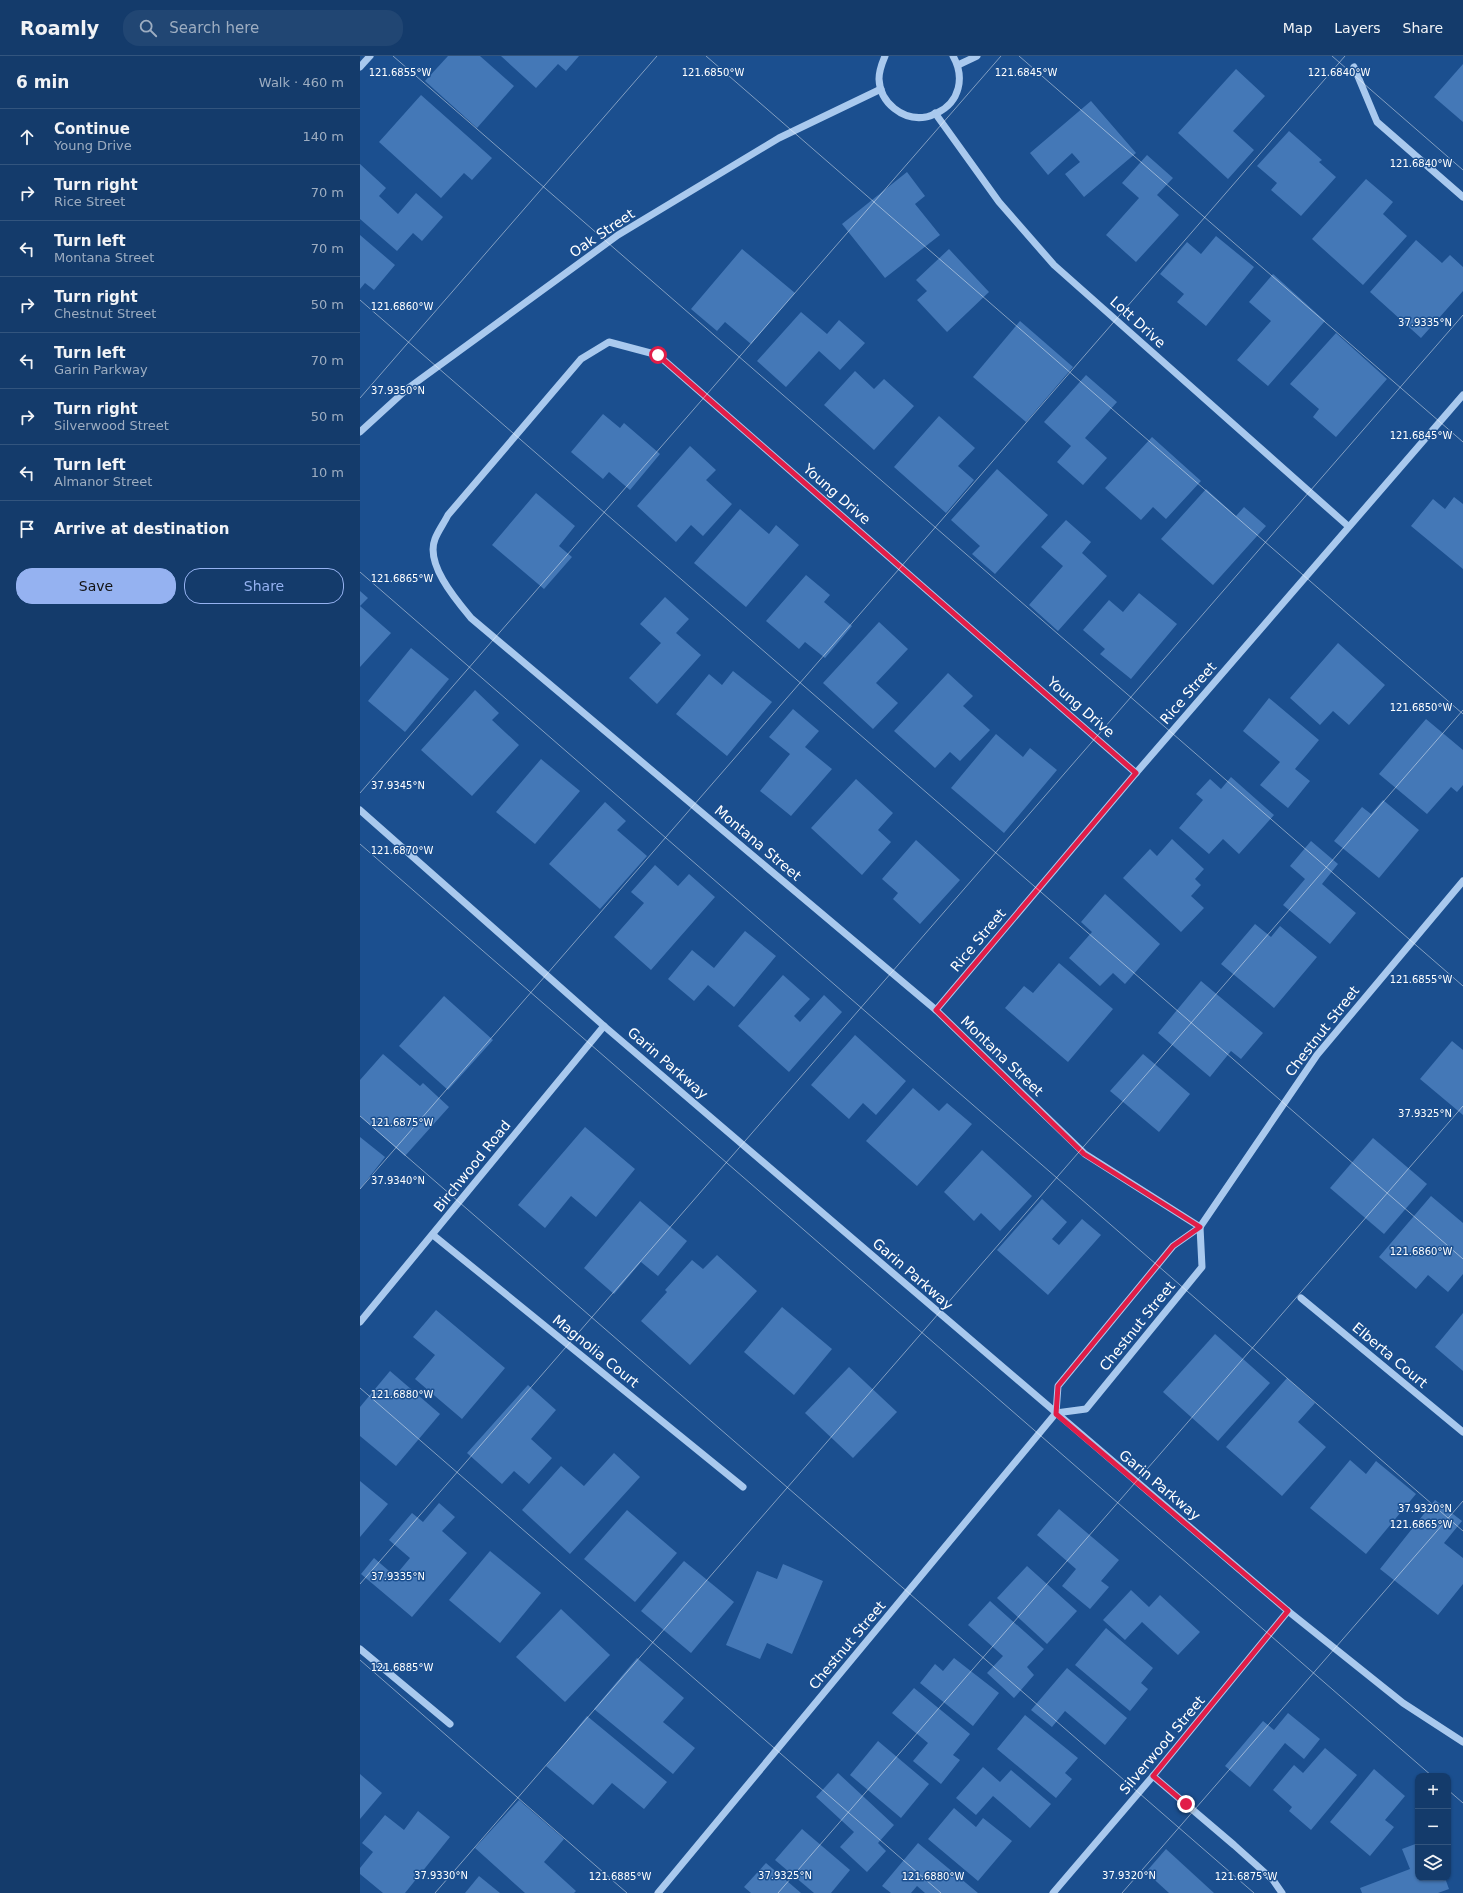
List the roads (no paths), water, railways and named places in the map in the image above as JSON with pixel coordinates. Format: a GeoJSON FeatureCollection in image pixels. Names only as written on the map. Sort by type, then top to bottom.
{"type":"FeatureCollection","features":[{"type":"Feature","properties":{"kind":"street"},"geometry":{"type":"LineString","coordinates":[[360,67],[370,56]]}},
{"type":"Feature","properties":{"kind":"street"},"geometry":{"type":"LineString","coordinates":[[885,56],[879,79],[884,98],[893,109],[906,116],[926,118],[946,109],[955,97],[960,80],[958,65],[953,56]]}},
{"type":"Feature","properties":{"kind":"street"},"geometry":{"type":"LineString","coordinates":[[958,65],[977,56]]}},
{"type":"Feature","properties":{"kind":"street"},"geometry":{"type":"LineString","coordinates":[[1354,67],[1377,122],[1463,197]]}},
{"type":"Feature","properties":{"kind":"street","name":"Oak Street"},"geometry":{"type":"LineString","coordinates":[[360,432],[407,389],[618,235],[779,138],[881,89]]}},
{"type":"Feature","properties":{"kind":"street","name":"Lott Drive"},"geometry":{"type":"LineString","coordinates":[[935,113],[999,202],[1054,265],[1348,526]]}},
{"type":"Feature","properties":{"kind":"street","name":"Young Drive"},"geometry":{"type":"LineString","coordinates":[[517,434],[581,359],[608,342],[658,355],[1136,773]]}},
{"type":"Feature","properties":{"kind":"street","name":"Rice Street"},"geometry":{"type":"LineString","coordinates":[[936,1010],[1136,773],[1348,526],[1463,395]]}},
{"type":"Feature","properties":{"kind":"street","name":"Montana Street"},"geometry":{"type":"LineString","coordinates":[[517,434],[448,515],[434,540],[434,561],[448,591],[470,618],[936,1010],[1084,1154],[1200,1227]]}},
{"type":"Feature","properties":{"kind":"street","name":"Garin Parkway"},"geometry":{"type":"LineString","coordinates":[[360,810],[604,1026],[1288,1611],[1403,1703],[1463,1742]]}},
{"type":"Feature","properties":{"kind":"street","name":"Chestnut Street"},"geometry":{"type":"LineString","coordinates":[[658,1893],[1056,1414],[1058,1386],[1173,1246],[1200,1227],[1316,1055],[1463,881]]}},
{"type":"Feature","properties":{"kind":"street","name":"Birchwood Road"},"geometry":{"type":"LineString","coordinates":[[360,1322],[604,1026]]}},
{"type":"Feature","properties":{"kind":"street","name":"Chestnut Street"},"geometry":{"type":"LineString","coordinates":[[1056,1414],[1086,1409],[1202,1267],[1200,1227]]}},
{"type":"Feature","properties":{"kind":"street","name":"Magnolia Court"},"geometry":{"type":"LineString","coordinates":[[433,1235],[743,1486]]}},
{"type":"Feature","properties":{"kind":"street","name":"Elberta Court"},"geometry":{"type":"LineString","coordinates":[[1301,1298],[1463,1432]]}},
{"type":"Feature","properties":{"kind":"street","name":"Silverwood Street"},"geometry":{"type":"LineString","coordinates":[[1053,1893],[1153,1776],[1288,1611]]}},
{"type":"Feature","properties":{"kind":"street"},"geometry":{"type":"LineString","coordinates":[[360,1649],[450,1724]]}},
{"type":"Feature","properties":{"kind":"street"},"geometry":{"type":"LineString","coordinates":[[1153,1776],[1273,1880],[1282,1893]]}}]}
